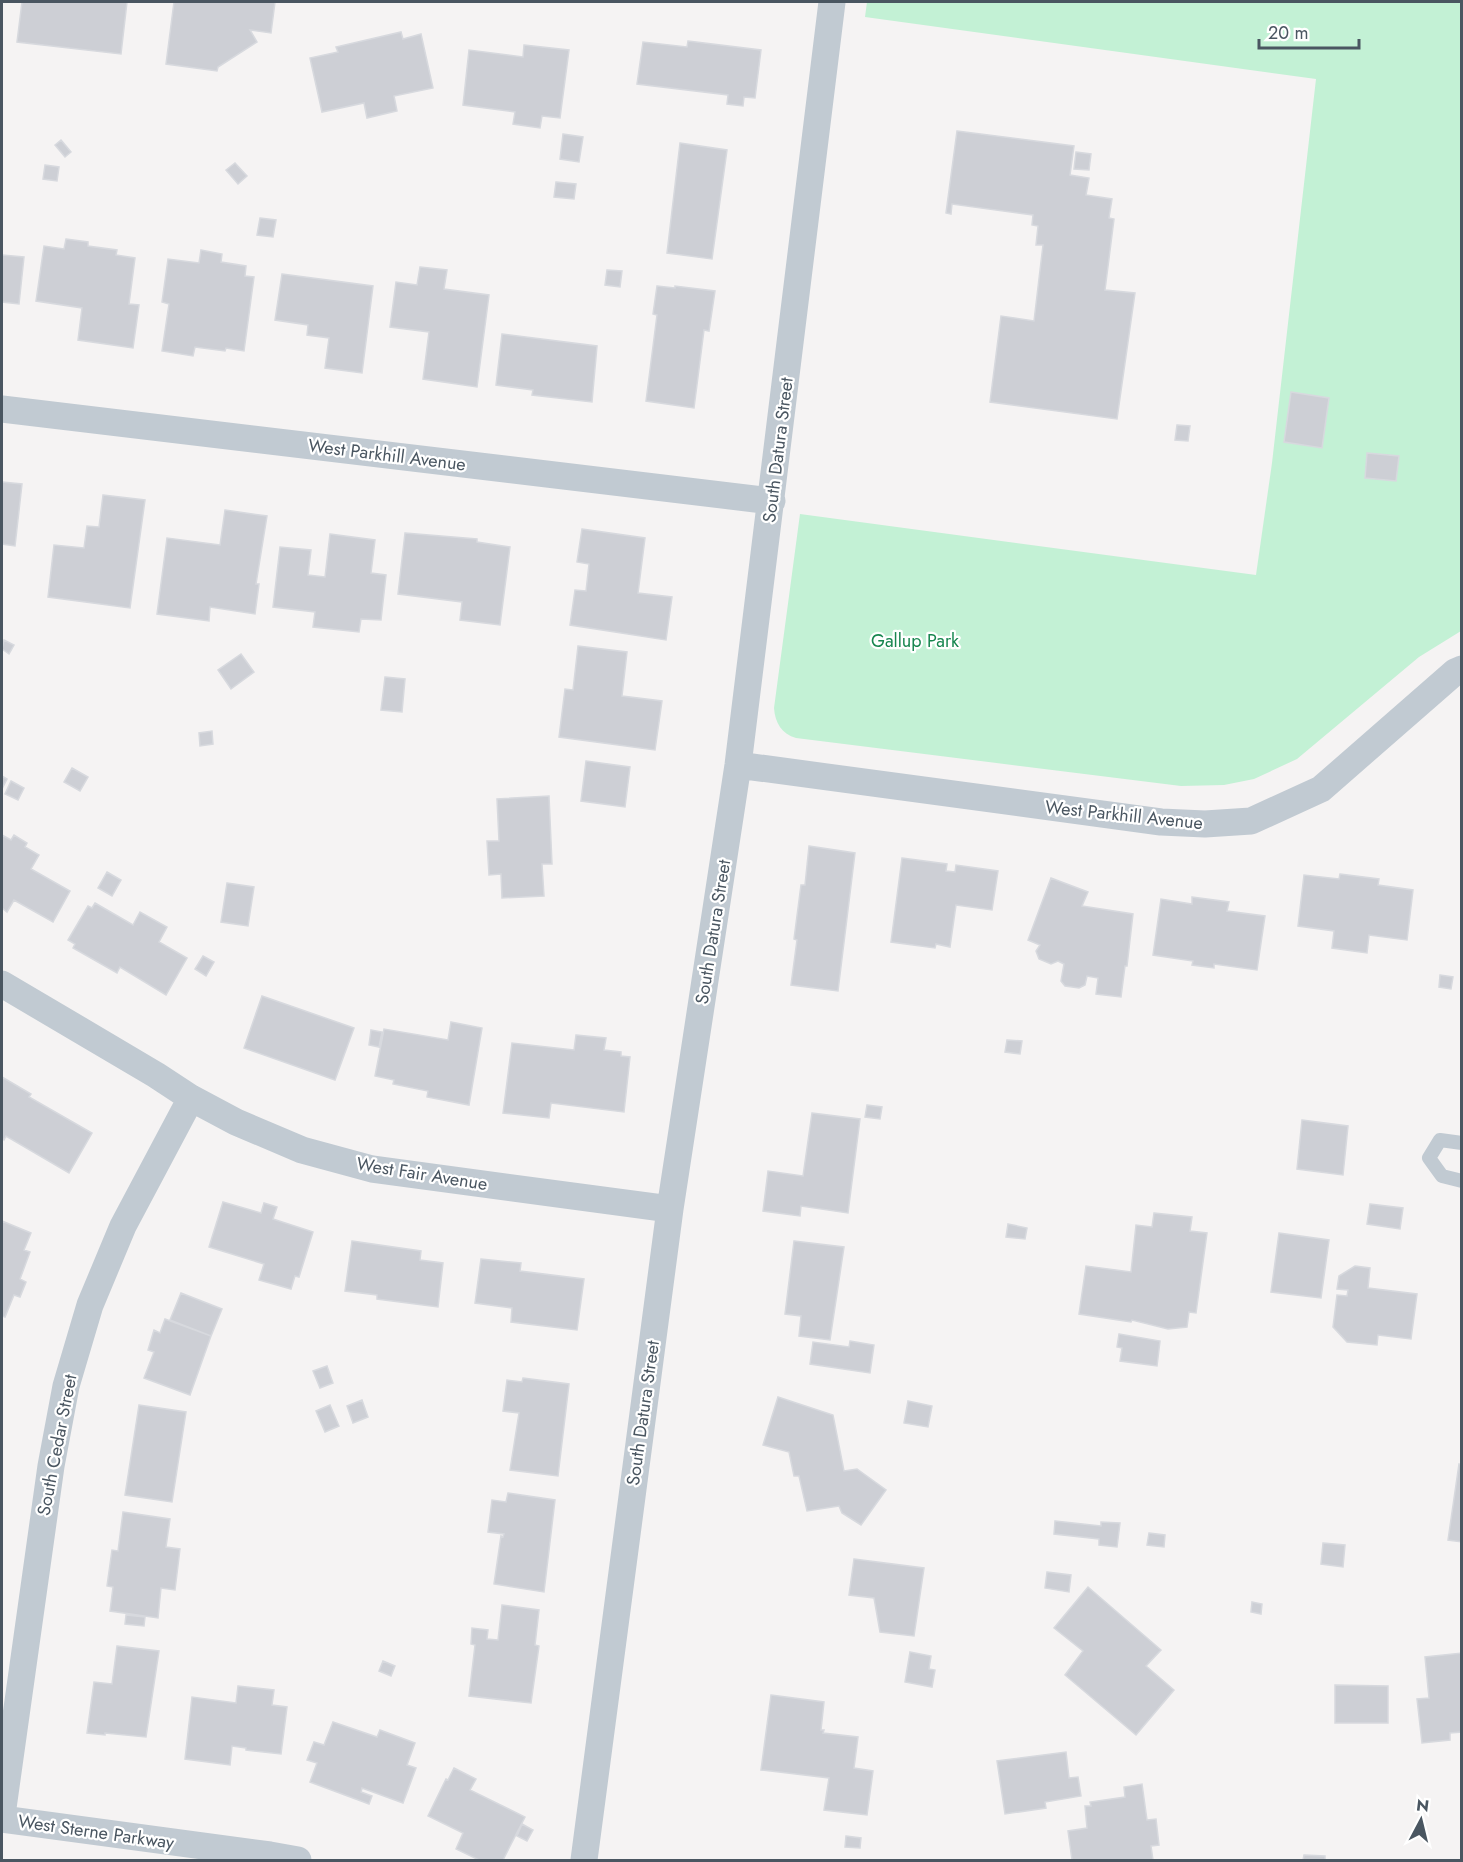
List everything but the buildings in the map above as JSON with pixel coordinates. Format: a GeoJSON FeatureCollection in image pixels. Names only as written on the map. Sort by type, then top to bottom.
{"type":"FeatureCollection","features":[{"type":"Feature","properties":{"kind":"street","name":"South Datura Street"},"geometry":{"type":"LineString","coordinates":[[584,1860],[670,1209],[738,765],[832,2]]}},
{"type":"Feature","properties":{"kind":"street","name":"West Parkhill Avenue"},"geometry":{"type":"LineString","coordinates":[[2,409],[772,501]]}},
{"type":"Feature","properties":{"kind":"street","name":"West Parkhill Avenue"},"geometry":{"type":"LineString","coordinates":[[738,765],[1161,822],[1205,824],[1251,821],[1321,789],[1461,669]]}},
{"type":"Feature","properties":{"kind":"street","name":"West Fair Avenue"},"geometry":{"type":"LineString","coordinates":[[2,984],[191,1098],[236,1122],[302,1150],[372,1169],[670,1209]]}},
{"type":"Feature","properties":{"kind":"street","name":"South Cedar Street"},"geometry":{"type":"LineString","coordinates":[[2,1817],[51,1466],[66,1386],[90,1305],[123,1226],[191,1098]]}},
{"type":"Feature","properties":{"kind":"street","name":"West Sterne Parkway"},"geometry":{"type":"LineString","coordinates":[[2,1817],[298,1860]]}},
{"type":"Feature","properties":{"kind":"lane"},"geometry":{"type":"LineString","coordinates":[[1461,1143],[1440,1140],[1429,1158],[1442,1176],[1461,1181]]}},
{"type":"Feature","properties":{"kind":"green space","name":"Gallup Park"},"geometry":{"type":"Polygon","coordinates":[[[867,2],[1461,2],[1461,631],[1419,657],[1297,759],[1254,779],[1224,785],[1181,786],[796,738],[783,731],[778,723],[774,708],[800,514],[1256,575],[1272,463],[1316,79],[865,17],[867,2]]]}}]}
